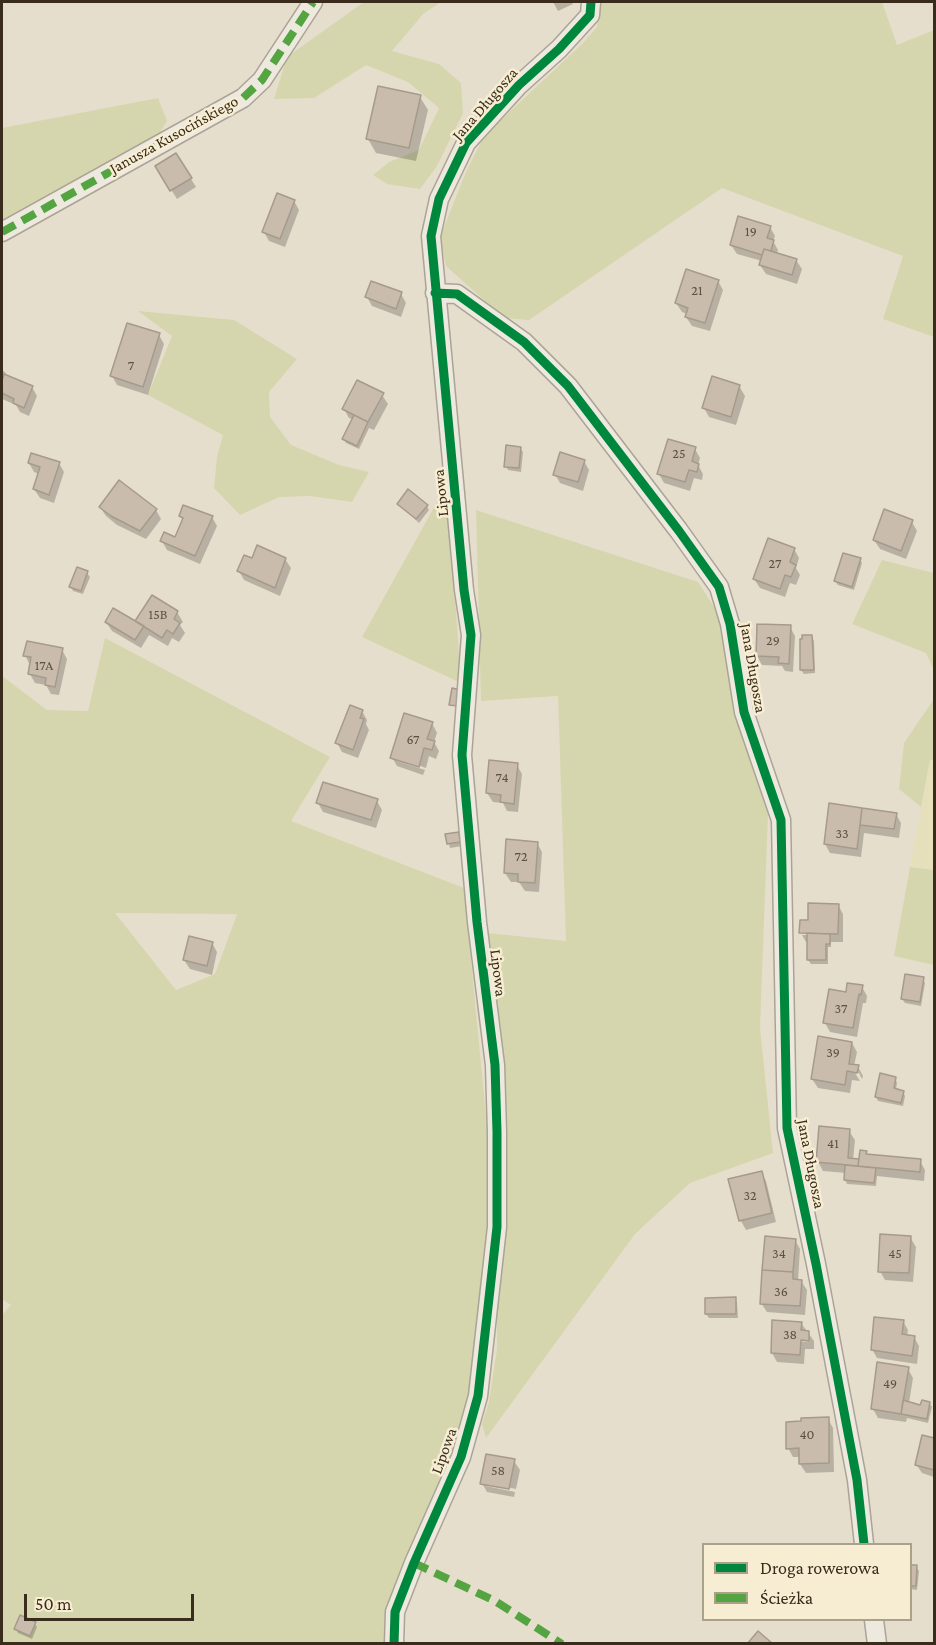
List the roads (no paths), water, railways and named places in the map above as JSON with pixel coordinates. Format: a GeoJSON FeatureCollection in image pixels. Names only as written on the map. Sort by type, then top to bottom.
{"type":"FeatureCollection","features":[{"type":"Feature","properties":{"kind":"street","name":"Janusza Kusocińskiego"},"geometry":{"type":"LineString","coordinates":[[2,232],[243,98],[262,80],[313,2]]}},
{"type":"Feature","properties":{"kind":"street","name":"Jana Długosza"},"geometry":{"type":"LineString","coordinates":[[591,2],[590,15],[559,50],[519,85],[466,143],[439,199],[431,236],[435,293],[457,294],[524,342],[568,386],[719,587],[730,624],[744,712],[781,820],[787,1128],[819,1276],[857,1480],[864,1543]]}},
{"type":"Feature","properties":{"kind":"street","name":"Lipowa"},"geometry":{"type":"LineString","coordinates":[[394,1644],[395,1612],[461,1457],[478,1396],[497,1227],[495,1065],[477,922],[462,755],[471,635],[464,590],[435,293]]}},
{"type":"Feature","properties":{"kind":"street"},"geometry":{"type":"LineString","coordinates":[[874,1621],[877,1644]]}}]}
